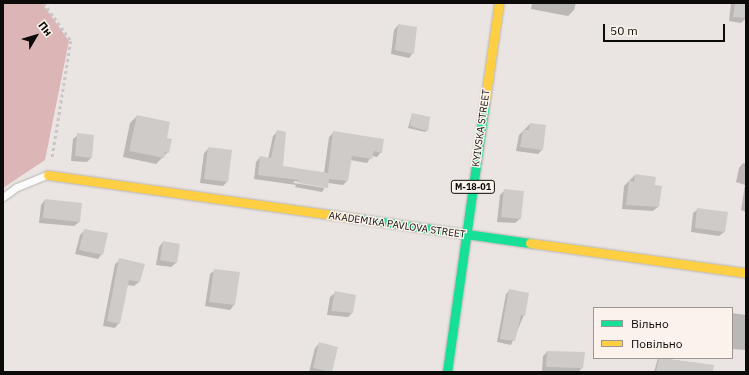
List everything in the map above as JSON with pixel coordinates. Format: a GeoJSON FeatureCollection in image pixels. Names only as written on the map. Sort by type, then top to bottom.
{"type":"FeatureCollection","features":[{"type":"Feature","properties":{"kind":"main road","name":"KYIVSKA STREET"},"geometry":{"type":"LineString","coordinates":[[447,372],[499,3]]}},
{"type":"Feature","properties":{"kind":"main road","name":"AKADEMIKA PAVLOVA STREET"},"geometry":{"type":"LineString","coordinates":[[48,175],[746,273]]}},
{"type":"Feature","properties":{"kind":"lane"},"geometry":{"type":"LineString","coordinates":[[3,196],[16,186],[48,175]]}},
{"type":"Feature","properties":{"kind":"path"},"geometry":{"type":"LineString","coordinates":[[44,3],[71,41],[48,175]]}},
{"type":"Feature","properties":{"kind":"shaded area"},"geometry":{"type":"Polygon","coordinates":[[[3,3],[42,3],[69,41],[45,160],[3,188],[3,3]]]}},
{"type":"Feature","properties":{"kind":"building"},"geometry":{"type":"Polygon","coordinates":[[[735,3],[746,3],[746,18],[733,17],[735,3]]]}},
{"type":"Feature","properties":{"kind":"building"},"geometry":{"type":"Polygon","coordinates":[[[398,24],[417,27],[414,54],[395,50],[398,24]]]}},
{"type":"Feature","properties":{"kind":"building"},"geometry":{"type":"Polygon","coordinates":[[[412,113],[430,117],[428,131],[410,126],[412,113]]]}},
{"type":"Feature","properties":{"kind":"building"},"geometry":{"type":"Polygon","coordinates":[[[137,115],[170,122],[167,138],[172,139],[169,153],[165,152],[164,158],[129,151],[137,115]]]}},
{"type":"Feature","properties":{"kind":"building"},"geometry":{"type":"Polygon","coordinates":[[[530,123],[546,125],[543,150],[520,147],[523,130],[529,130],[530,123]]]}},
{"type":"Feature","properties":{"kind":"building"},"geometry":{"type":"Polygon","coordinates":[[[277,130],[286,132],[283,166],[328,173],[333,131],[384,139],[382,153],[374,151],[372,159],[352,156],[348,181],[329,179],[328,188],[299,183],[299,180],[258,175],[260,156],[271,158],[277,130]]]}},
{"type":"Feature","properties":{"kind":"building"},"geometry":{"type":"Polygon","coordinates":[[[77,133],[94,135],[92,158],[75,156],[77,133]]]}},
{"type":"Feature","properties":{"kind":"building"},"geometry":{"type":"Polygon","coordinates":[[[208,147],[232,150],[228,182],[204,179],[208,147]]]}},
{"type":"Feature","properties":{"kind":"building"},"geometry":{"type":"Polygon","coordinates":[[[635,174],[656,177],[655,185],[662,186],[659,207],[626,205],[629,180],[634,182],[635,174]]]}},
{"type":"Feature","properties":{"kind":"building"},"geometry":{"type":"Polygon","coordinates":[[[504,189],[524,191],[521,219],[501,217],[504,189]]]}},
{"type":"Feature","properties":{"kind":"building"},"geometry":{"type":"Polygon","coordinates":[[[45,199],[82,203],[80,222],[43,218],[45,199]]]}},
{"type":"Feature","properties":{"kind":"building"},"geometry":{"type":"Polygon","coordinates":[[[697,208],[728,212],[725,232],[695,228],[697,208]]]}},
{"type":"Feature","properties":{"kind":"building"},"geometry":{"type":"Polygon","coordinates":[[[84,229],[108,233],[103,255],[79,250],[84,229]]]}},
{"type":"Feature","properties":{"kind":"building"},"geometry":{"type":"Polygon","coordinates":[[[163,241],[180,244],[177,263],[160,260],[163,241]]]}},
{"type":"Feature","properties":{"kind":"building"},"geometry":{"type":"Polygon","coordinates":[[[119,258],[145,264],[140,282],[129,280],[120,324],[107,321],[119,258]]]}},
{"type":"Feature","properties":{"kind":"building"},"geometry":{"type":"Polygon","coordinates":[[[214,269],[240,272],[235,305],[209,302],[214,269]]]}},
{"type":"Feature","properties":{"kind":"building"},"geometry":{"type":"Polygon","coordinates":[[[509,289],[529,293],[525,316],[521,315],[515,341],[500,339],[509,289]]]}},
{"type":"Feature","properties":{"kind":"building"},"geometry":{"type":"Polygon","coordinates":[[[335,291],[356,295],[353,313],[331,311],[335,291]]]}},
{"type":"Feature","properties":{"kind":"building"},"geometry":{"type":"Polygon","coordinates":[[[319,342],[338,347],[332,372],[313,368],[319,342]]]}},
{"type":"Feature","properties":{"kind":"building"},"geometry":{"type":"Polygon","coordinates":[[[547,351],[585,352],[583,368],[546,367],[547,351]]]}},
{"type":"Feature","properties":{"kind":"building"},"geometry":{"type":"Polygon","coordinates":[[[659,359],[714,365],[713,372],[656,372],[659,359]]]}},
{"type":"Feature","properties":{"kind":"traffic: fast"},"geometry":{"type":"LineString","coordinates":[[447,372],[485,101]]}},
{"type":"Feature","properties":{"kind":"traffic: fast"},"geometry":{"type":"LineString","coordinates":[[354,218],[530,243]]}},
{"type":"Feature","properties":{"kind":"traffic: slow"},"geometry":{"type":"LineString","coordinates":[[485,101],[499,3]]}},
{"type":"Feature","properties":{"kind":"traffic: slow"},"geometry":{"type":"LineString","coordinates":[[48,175],[354,218]]}},
{"type":"Feature","properties":{"kind":"traffic: slow"},"geometry":{"type":"LineString","coordinates":[[530,243],[746,273]]}}]}
